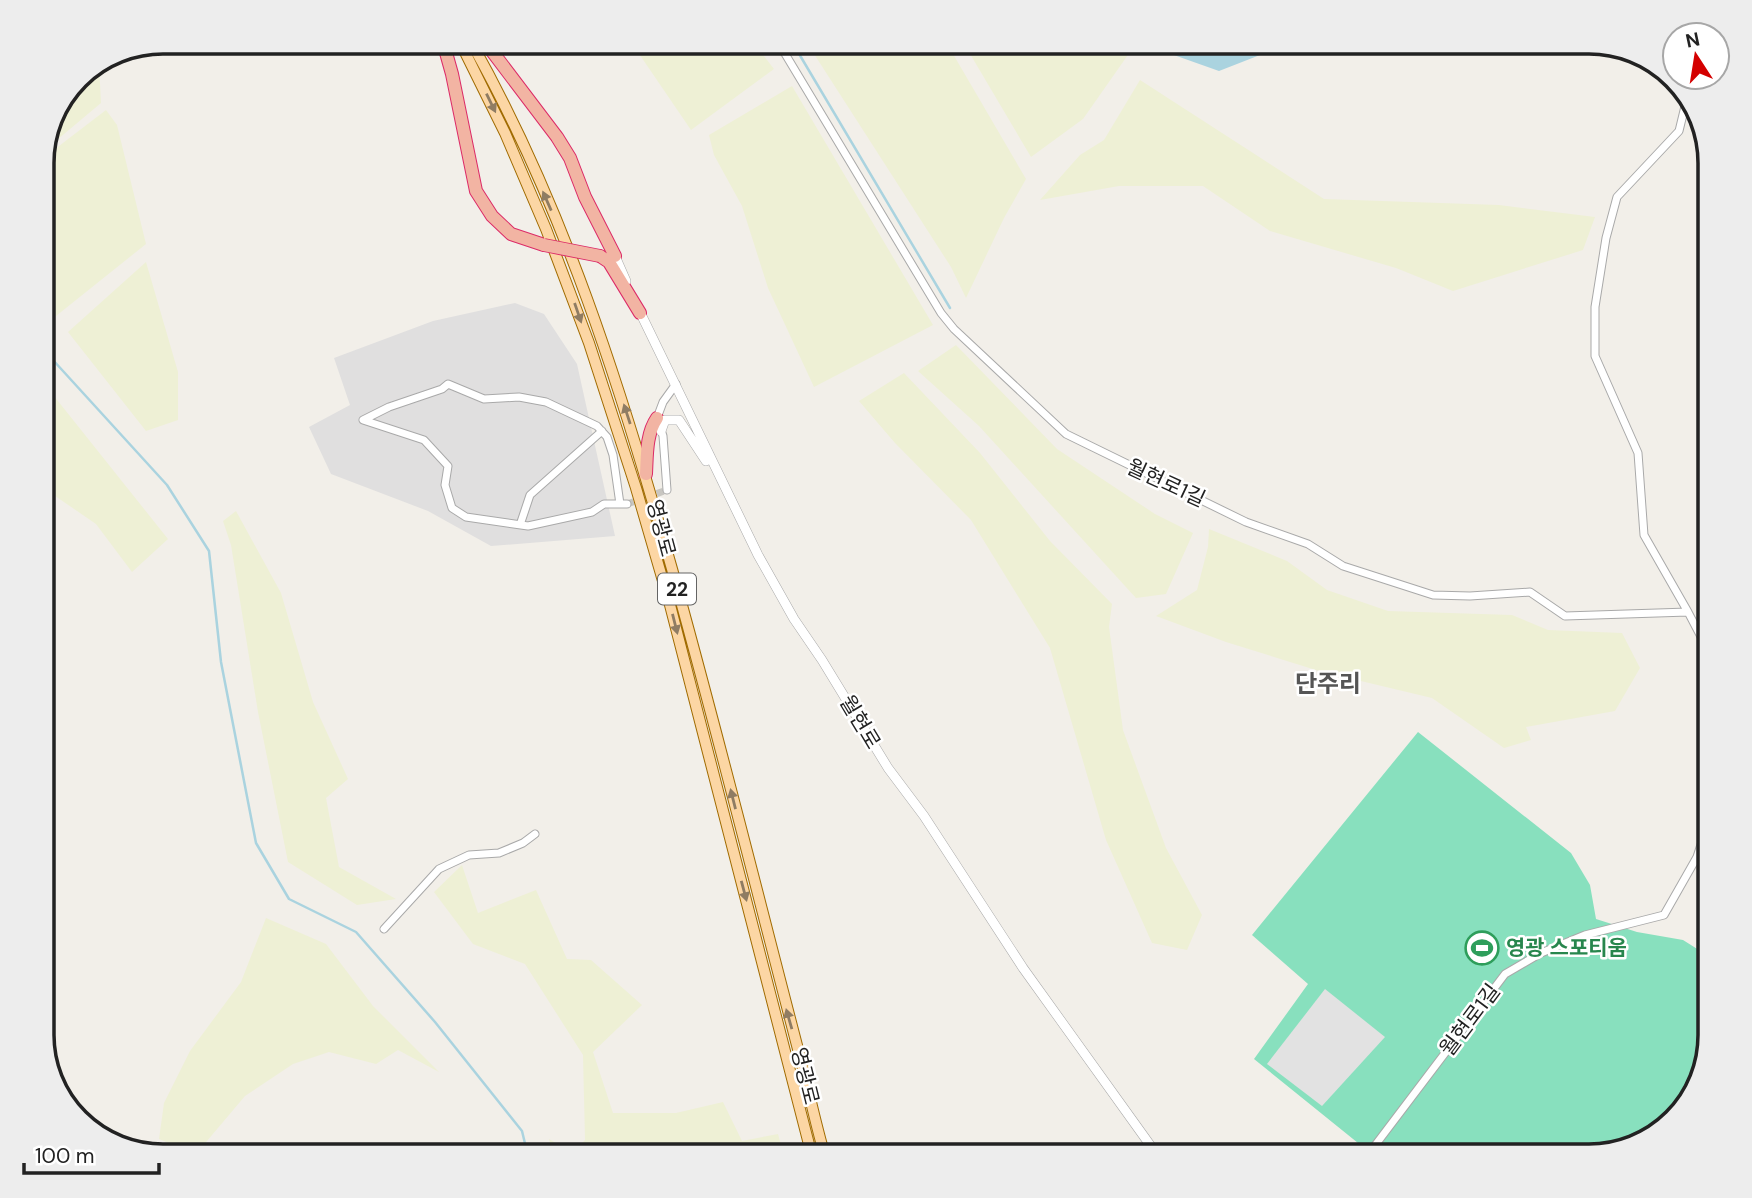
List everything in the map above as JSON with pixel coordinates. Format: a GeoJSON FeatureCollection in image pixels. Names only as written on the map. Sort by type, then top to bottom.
{"type":"FeatureCollection","features":[{"type":"Feature","properties":{"kind":"highway"},"geometry":{"type":"LineString","coordinates":[[446,54],[476,191],[492,216],[511,234],[544,245],[600,256],[609,262],[640,313]]}},
{"type":"Feature","properties":{"kind":"highway"},"geometry":{"type":"LineString","coordinates":[[494,54],[570,158],[585,197],[615,256]]}},
{"type":"Feature","properties":{"kind":"highway"},"geometry":{"type":"LineString","coordinates":[[646,474],[647,447],[653,424],[659,425]]}},
{"type":"Feature","properties":{"kind":"main road","name":"영광로"},"geometry":{"type":"LineString","coordinates":[[466,54],[531,191],[559,261],[636,488],[670,604],[809,1144]]}},
{"type":"Feature","properties":{"kind":"main road","name":"영광로"},"geometry":{"type":"LineString","coordinates":[[478,54],[499,91],[590,304],[646,474],[704,685],[822,1144]]}},
{"type":"Feature","properties":{"kind":"street","name":"월현로1길"},"geometry":{"type":"LineString","coordinates":[[785,54],[941,313],[954,329],[1066,434],[1246,522],[1308,544],[1343,566],[1433,595],[1471,596],[1530,592],[1565,616],[1688,612]]}},
{"type":"Feature","properties":{"kind":"street"},"geometry":{"type":"LineString","coordinates":[[1684,110],[1679,131],[1617,197],[1606,238],[1595,306],[1595,356],[1638,453],[1644,535],[1698,631]]}},
{"type":"Feature","properties":{"kind":"street","name":"월현로"},"geometry":{"type":"LineString","coordinates":[[615,256],[727,493],[794,619],[888,768],[924,816],[1023,968],[1149,1144]]}},
{"type":"Feature","properties":{"kind":"street"},"geometry":{"type":"LineString","coordinates":[[448,383],[484,399],[519,397],[546,402],[597,426],[602,431],[607,437],[624,504],[604,504],[592,512],[528,526],[466,517],[452,509],[445,485],[448,466],[434,449],[424,440],[363,420],[389,407],[442,389],[448,383]]}},
{"type":"Feature","properties":{"kind":"street"},"geometry":{"type":"LineString","coordinates":[[667,490],[659,425],[663,402],[676,384]]}},
{"type":"Feature","properties":{"kind":"street"},"geometry":{"type":"LineString","coordinates":[[659,425],[665,420],[679,420],[727,493]]}},
{"type":"Feature","properties":{"kind":"street"},"geometry":{"type":"LineString","coordinates":[[520,525],[530,495],[602,431]]}},
{"type":"Feature","properties":{"kind":"street"},"geometry":{"type":"LineString","coordinates":[[384,929],[439,869],[469,855],[499,853],[523,843],[535,834]]}},
{"type":"Feature","properties":{"kind":"street","name":"월현로1길"},"geometry":{"type":"LineString","coordinates":[[1376,1144],[1505,974],[1541,953],[1585,935],[1664,915],[1698,854]]}},
{"type":"Feature","properties":{"kind":"shaded area"},"geometry":{"type":"Polygon","coordinates":[[[515,303],[544,314],[577,364],[615,536],[491,546],[428,511],[331,474],[309,427],[350,405],[334,358],[433,321],[515,303]]]}},
{"type":"Feature","properties":{"kind":"shaded area"},"geometry":{"type":"Polygon","coordinates":[[[1325,989],[1385,1037],[1322,1106],[1267,1064],[1325,989]]]}},
{"type":"Feature","properties":{"kind":"green space"},"geometry":{"type":"Polygon","coordinates":[[[639,54],[762,54],[774,69],[691,130],[639,54]]]}},
{"type":"Feature","properties":{"kind":"green space"},"geometry":{"type":"Polygon","coordinates":[[[814,54],[953,54],[1026,179],[966,298],[951,267],[814,54]]]}},
{"type":"Feature","properties":{"kind":"green space"},"geometry":{"type":"Polygon","coordinates":[[[970,54],[1129,54],[1083,119],[1031,157],[970,54]]]}},
{"type":"Feature","properties":{"kind":"green space"},"geometry":{"type":"Polygon","coordinates":[[[100,76],[101,103],[57,140],[65,115],[86,86],[100,76]]]}},
{"type":"Feature","properties":{"kind":"green space"},"geometry":{"type":"Polygon","coordinates":[[[1140,80],[1324,199],[1499,205],[1595,217],[1583,250],[1453,291],[1396,268],[1270,231],[1203,186],[1119,186],[1040,200],[1080,155],[1104,140],[1140,80]]]}},
{"type":"Feature","properties":{"kind":"green space"},"geometry":{"type":"Polygon","coordinates":[[[792,86],[933,325],[814,387],[768,288],[742,206],[714,155],[709,135],[792,86]]]}},
{"type":"Feature","properties":{"kind":"green space"},"geometry":{"type":"Polygon","coordinates":[[[106,110],[117,125],[146,244],[54,318],[54,156],[55,149],[106,110]]]}},
{"type":"Feature","properties":{"kind":"green space"},"geometry":{"type":"Polygon","coordinates":[[[146,262],[178,372],[178,420],[146,431],[68,332],[146,262]]]}},
{"type":"Feature","properties":{"kind":"green space"},"geometry":{"type":"Polygon","coordinates":[[[956,345],[1057,449],[1155,514],[1193,533],[1166,594],[1136,598],[979,426],[918,371],[956,345]]]}},
{"type":"Feature","properties":{"kind":"green space"},"geometry":{"type":"Polygon","coordinates":[[[904,373],[980,453],[1050,541],[1112,604],[1109,627],[1123,730],[1166,848],[1202,915],[1187,950],[1152,943],[1106,840],[1050,648],[971,520],[895,443],[859,401],[904,373]]]}},
{"type":"Feature","properties":{"kind":"green space"},"geometry":{"type":"Polygon","coordinates":[[[54,396],[168,539],[132,572],[96,524],[54,495],[54,396]]]}},
{"type":"Feature","properties":{"kind":"green space"},"geometry":{"type":"Polygon","coordinates":[[[236,511],[281,593],[313,702],[348,779],[326,798],[339,867],[396,899],[357,905],[288,862],[258,712],[231,545],[223,521],[236,511]]]}},
{"type":"Feature","properties":{"kind":"green space"},"geometry":{"type":"Polygon","coordinates":[[[1209,529],[1287,561],[1327,590],[1388,611],[1512,615],[1548,630],[1622,633],[1640,668],[1615,711],[1526,727],[1531,740],[1504,748],[1432,698],[1319,671],[1226,642],[1156,616],[1197,590],[1208,547],[1209,529]]]}},
{"type":"Feature","properties":{"kind":"green space","name":"영광 스포티움"},"geometry":{"type":"Polygon","coordinates":[[[1418,732],[1571,853],[1590,885],[1596,919],[1637,932],[1683,940],[1698,949],[1698,1035],[1692,1070],[1687,1083],[1661,1117],[1637,1133],[1610,1142],[1357,1144],[1254,1059],[1308,984],[1252,935],[1418,732]]]}},
{"type":"Feature","properties":{"kind":"green space"},"geometry":{"type":"Polygon","coordinates":[[[462,865],[478,913],[536,890],[567,959],[591,960],[642,1005],[593,1052],[613,1113],[676,1113],[723,1102],[742,1141],[778,1134],[781,1144],[581,1144],[585,1140],[583,1055],[525,964],[473,944],[434,892],[462,865]]]}},
{"type":"Feature","properties":{"kind":"green space"},"geometry":{"type":"Polygon","coordinates":[[[266,918],[326,944],[373,1006],[439,1072],[398,1050],[376,1064],[329,1052],[293,1064],[245,1096],[204,1144],[171,1144],[159,1139],[164,1103],[190,1051],[241,982],[266,918]]]}},
{"type":"Feature","properties":{"kind":"water"},"geometry":{"type":"Polygon","coordinates":[[[1171,54],[1262,54],[1219,71],[1171,54]]]}},
{"type":"Feature","properties":{"kind":"waterway"},"geometry":{"type":"LineString","coordinates":[[799,54],[950,308]]}},
{"type":"Feature","properties":{"kind":"waterway"},"geometry":{"type":"LineString","coordinates":[[54,361],[167,485],[209,551],[221,662],[256,843],[289,899],[356,932],[435,1022],[522,1131],[525,1144]]}},
{"type":"Feature","properties":{"kind":"tunnel"},"geometry":{"type":"LineString","coordinates":[[627,504],[667,490]]}},
{"type":"Feature","properties":{"kind":"place","name":"영광 스포티움"},"geometry":{"type":"Point","coordinates":[1482,948]}},
{"type":"Feature","properties":{"kind":"district","name":"단주리"},"geometry":{"type":"Point","coordinates":[1328,684]}}]}
